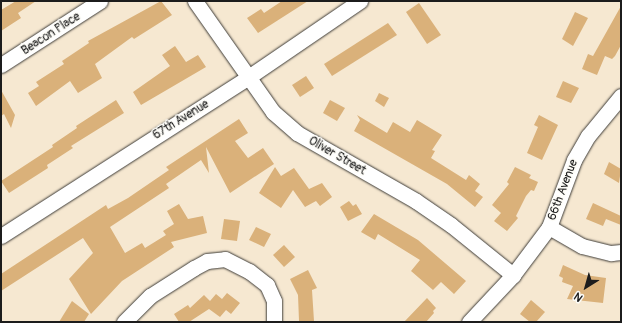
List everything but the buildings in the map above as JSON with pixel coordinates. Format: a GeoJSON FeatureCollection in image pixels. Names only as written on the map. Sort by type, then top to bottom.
{"type":"FeatureCollection","features":[{"type":"Feature","properties":{"kind":"street","name":"Beacon Place"},"geometry":{"type":"LineString","coordinates":[[1,66],[100,1]]}},
{"type":"Feature","properties":{"kind":"street","name":"Oliver Street"},"geometry":{"type":"LineString","coordinates":[[195,1],[272,112],[297,133],[416,201],[451,225],[513,275]]}},
{"type":"Feature","properties":{"kind":"street","name":"67th Avenue"},"geometry":{"type":"LineString","coordinates":[[1,236],[247,78],[360,1]]}},
{"type":"Feature","properties":{"kind":"street","name":"66th Avenue"},"geometry":{"type":"LineString","coordinates":[[469,322],[513,275],[549,227],[574,160],[588,136],[621,96]]}},
{"type":"Feature","properties":{"kind":"street","name":"66th Avenue"},"geometry":{"type":"LineString","coordinates":[[549,227],[582,246],[611,253],[621,252]]}},
{"type":"Feature","properties":{"kind":"street"},"geometry":{"type":"LineString","coordinates":[[124,322],[150,296],[194,268],[207,261],[225,259],[250,271],[267,285],[274,301],[274,322]]}}]}
